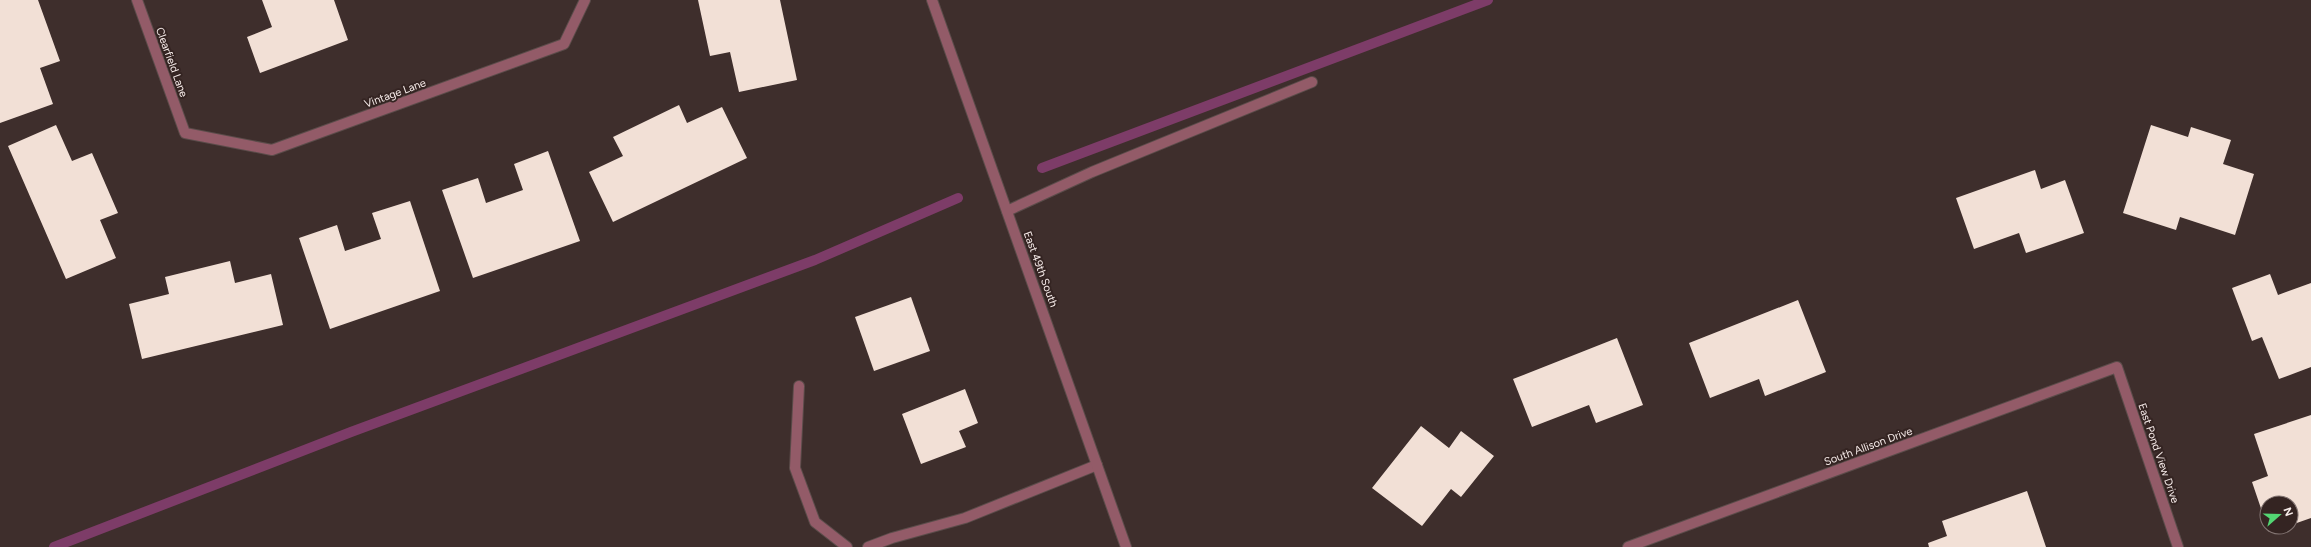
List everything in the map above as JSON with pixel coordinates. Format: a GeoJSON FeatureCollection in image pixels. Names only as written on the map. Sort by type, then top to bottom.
{"type":"FeatureCollection","features":[{"type":"Feature","properties":{"kind":"street","name":"Clearfield Lane"},"geometry":{"type":"LineString","coordinates":[[137,0],[185,133]]}},
{"type":"Feature","properties":{"kind":"street","name":"Vintage Lane"},"geometry":{"type":"LineString","coordinates":[[185,133],[272,150],[564,44],[584,0]]}},
{"type":"Feature","properties":{"kind":"street","name":"East 49th South"},"geometry":{"type":"LineString","coordinates":[[932,0],[1126,547]]}},
{"type":"Feature","properties":{"kind":"street"},"geometry":{"type":"LineString","coordinates":[[1007,211],[1092,172],[1312,82]]}},
{"type":"Feature","properties":{"kind":"street","name":"South Allison Drive"},"geometry":{"type":"LineString","coordinates":[[1628,547],[2116,367]]}},
{"type":"Feature","properties":{"kind":"street","name":"East Pond View Drive"},"geometry":{"type":"LineString","coordinates":[[2116,367],[2178,547]]}},
{"type":"Feature","properties":{"kind":"street"},"geometry":{"type":"LineString","coordinates":[[799,386],[795,468],[815,522],[847,547]]}},
{"type":"Feature","properties":{"kind":"street"},"geometry":{"type":"LineString","coordinates":[[868,547],[892,538],[965,518],[1097,465]]}},
{"type":"Feature","properties":{"kind":"building"},"geometry":{"type":"Polygon","coordinates":[[[0,0],[38,0],[60,61],[40,68],[53,104],[0,123],[0,0]]]}},
{"type":"Feature","properties":{"kind":"building"},"geometry":{"type":"Polygon","coordinates":[[[262,0],[334,0],[348,40],[260,73],[247,37],[272,27],[262,0]]]}},
{"type":"Feature","properties":{"kind":"building"},"geometry":{"type":"Polygon","coordinates":[[[698,0],[780,0],[797,80],[739,92],[730,52],[710,56],[698,0]]]}},
{"type":"Feature","properties":{"kind":"building"},"geometry":{"type":"Polygon","coordinates":[[[679,105],[687,123],[722,107],[747,158],[613,222],[589,172],[623,156],[613,137],[679,105]]]}},
{"type":"Feature","properties":{"kind":"building"},"geometry":{"type":"Polygon","coordinates":[[[56,125],[72,161],[92,153],[118,213],[100,220],[116,258],[66,279],[8,146],[56,125]]]}},
{"type":"Feature","properties":{"kind":"building"},"geometry":{"type":"Polygon","coordinates":[[[2151,125],[2188,137],[2191,127],[2231,140],[2223,164],[2254,174],[2235,235],[2180,217],[2176,230],[2123,213],[2151,125]]]}},
{"type":"Feature","properties":{"kind":"building"},"geometry":{"type":"Polygon","coordinates":[[[548,151],[580,241],[473,278],[442,190],[478,178],[486,203],[523,190],[514,164],[548,151]]]}},
{"type":"Feature","properties":{"kind":"building"},"geometry":{"type":"Polygon","coordinates":[[[2035,170],[2041,189],[2065,180],[2084,233],[2026,253],[2019,233],[1974,249],[1956,198],[2035,170]]]}},
{"type":"Feature","properties":{"kind":"building"},"geometry":{"type":"Polygon","coordinates":[[[410,201],[440,291],[330,329],[299,238],[337,225],[345,251],[381,239],[372,213],[410,201]]]}},
{"type":"Feature","properties":{"kind":"building"},"geometry":{"type":"Polygon","coordinates":[[[230,261],[235,283],[271,274],[283,325],[142,359],[129,304],[169,294],[165,277],[230,261]]]}},
{"type":"Feature","properties":{"kind":"building"},"geometry":{"type":"Polygon","coordinates":[[[2270,274],[2278,295],[2311,283],[2311,367],[2279,379],[2262,337],[2252,341],[2232,288],[2270,274]]]}},
{"type":"Feature","properties":{"kind":"building"},"geometry":{"type":"Polygon","coordinates":[[[911,297],[930,351],[874,371],[855,317],[911,297]]]}},
{"type":"Feature","properties":{"kind":"building"},"geometry":{"type":"Polygon","coordinates":[[[1798,300],[1826,372],[1765,396],[1759,379],[1710,398],[1689,343],[1798,300]]]}},
{"type":"Feature","properties":{"kind":"building"},"geometry":{"type":"Polygon","coordinates":[[[1617,338],[1643,405],[1596,423],[1589,405],[1532,427],[1513,379],[1617,338]]]}},
{"type":"Feature","properties":{"kind":"building"},"geometry":{"type":"Polygon","coordinates":[[[965,389],[978,423],[959,431],[966,447],[921,464],[902,414],[965,389]]]}},
{"type":"Feature","properties":{"kind":"building"},"geometry":{"type":"Polygon","coordinates":[[[2311,415],[2311,518],[2299,522],[2299,495],[2259,495],[2259,503],[2252,482],[2268,476],[2254,434],[2311,415]]]}},
{"type":"Feature","properties":{"kind":"building"},"geometry":{"type":"Polygon","coordinates":[[[1421,426],[1449,448],[1461,431],[1494,456],[1461,497],[1451,489],[1422,526],[1372,488],[1421,426]]]}},
{"type":"Feature","properties":{"kind":"building"},"geometry":{"type":"Polygon","coordinates":[[[2027,491],[2046,547],[1929,547],[1928,543],[1947,536],[1942,521],[2027,491]]]}},
{"type":"Feature","properties":{"kind":"waterway"},"geometry":{"type":"LineString","coordinates":[[1042,168],[1488,0]]}},
{"type":"Feature","properties":{"kind":"waterway"},"geometry":{"type":"LineString","coordinates":[[54,547],[351,432],[815,260],[958,198]]}}]}
